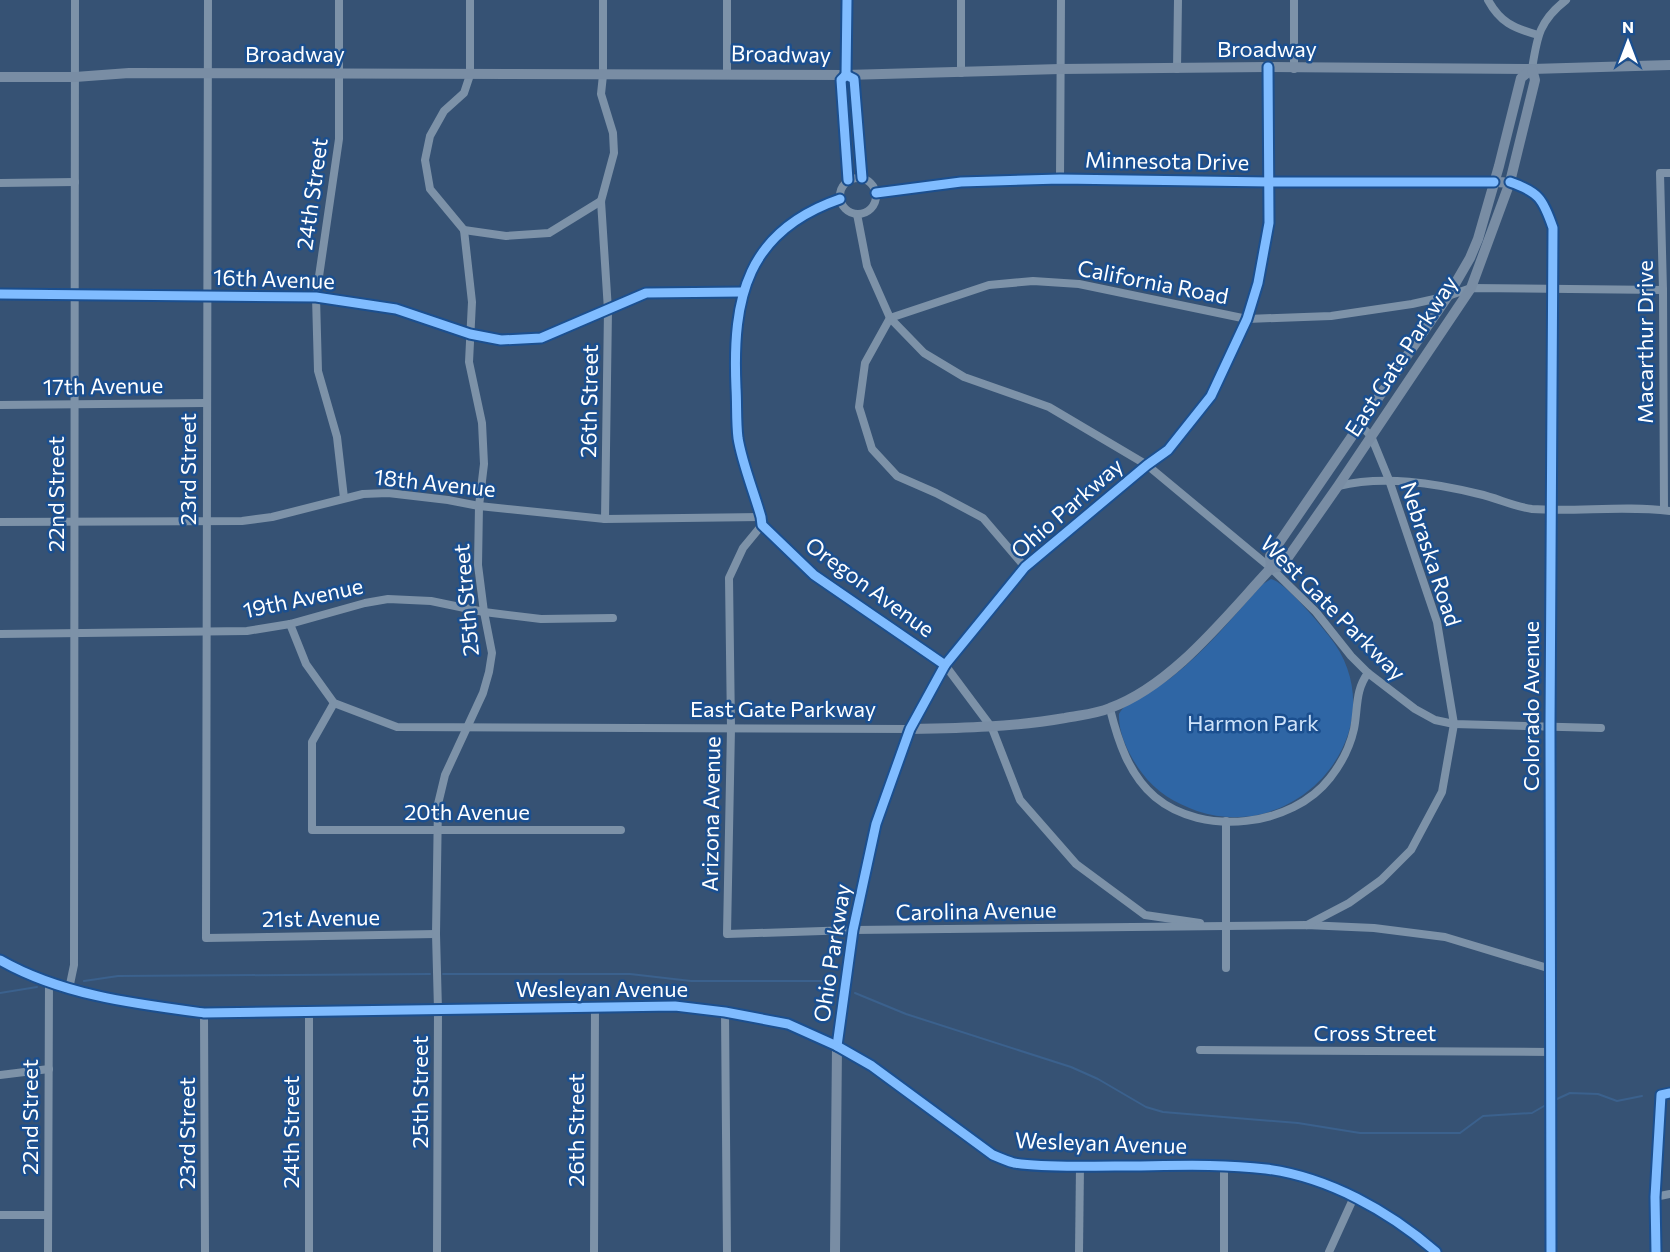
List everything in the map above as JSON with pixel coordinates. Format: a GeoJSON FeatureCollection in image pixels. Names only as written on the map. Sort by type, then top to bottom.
{"type":"FeatureCollection","features":[{"type":"Feature","properties":{"kind":"street","name":"22nd Street"},"geometry":{"type":"LineString","coordinates":[[69,989],[74,965],[75,0]]}},
{"type":"Feature","properties":{"kind":"street","name":"23rd Street"},"geometry":{"type":"LineString","coordinates":[[206,938],[208,0]]}},
{"type":"Feature","properties":{"kind":"street","name":"24th Street"},"geometry":{"type":"LineString","coordinates":[[339,0],[339,139],[316,297],[318,371],[337,437],[344,498]]}},
{"type":"Feature","properties":{"kind":"street"},"geometry":{"type":"LineString","coordinates":[[470,0],[470,75],[464,93],[444,111],[430,136],[425,160],[430,189],[464,230],[506,236],[549,233],[601,201]]}},
{"type":"Feature","properties":{"kind":"street","name":"26th Street"},"geometry":{"type":"LineString","coordinates":[[603,0],[601,94],[614,133],[614,153],[601,201],[608,310],[605,519]]}},
{"type":"Feature","properties":{"kind":"street"},"geometry":{"type":"LineString","coordinates":[[727,0],[727,73]]}},
{"type":"Feature","properties":{"kind":"street"},"geometry":{"type":"LineString","coordinates":[[847,0],[846,75],[841,80],[848,180]]}},
{"type":"Feature","properties":{"kind":"street"},"geometry":{"type":"LineString","coordinates":[[961,0],[961,73]]}},
{"type":"Feature","properties":{"kind":"street"},"geometry":{"type":"LineString","coordinates":[[1060,179],[1061,0]]}},
{"type":"Feature","properties":{"kind":"street"},"geometry":{"type":"LineString","coordinates":[[1177,69],[1178,0]]}},
{"type":"Feature","properties":{"kind":"street"},"geometry":{"type":"LineString","coordinates":[[1294,0],[1294,69]]}},
{"type":"Feature","properties":{"kind":"street"},"geometry":{"type":"LineString","coordinates":[[1488,0],[1499,18],[1519,30],[1538,35]]}},
{"type":"Feature","properties":{"kind":"street","name":"East Gate Parkway"},"geometry":{"type":"LineString","coordinates":[[334,703],[397,726],[992,728],[1110,709],[1149,687],[1175,669],[1271,568],[1282,566],[1471,288],[1499,218],[1510,182],[1535,80],[1532,69],[1538,35],[1552,11],[1566,0]]}},
{"type":"Feature","properties":{"kind":"street","name":"Broadway"},"geometry":{"type":"LineString","coordinates":[[0,77],[75,77],[126,73],[846,75],[1060,69],[1268,67],[1294,69],[1532,69],[1670,65]]}},
{"type":"Feature","properties":{"kind":"street","name":"Ohio Parkway"},"geometry":{"type":"LineString","coordinates":[[835,1252],[837,1046],[853,930],[876,824],[910,729],[945,665],[1026,567],[1168,450],[1211,396],[1247,319],[1258,283],[1269,223],[1268,67]]}},
{"type":"Feature","properties":{"kind":"street","name":"East Gate Parkway"},"geometry":{"type":"LineString","coordinates":[[1271,568],[1269,556],[1448,296],[1470,258],[1478,239],[1521,78],[1532,69]]}},
{"type":"Feature","properties":{"kind":"street"},"geometry":{"type":"LineString","coordinates":[[846,75],[854,79],[862,178]]}},
{"type":"Feature","properties":{"kind":"street","name":"Macarthur Drive"},"geometry":{"type":"LineString","coordinates":[[1667,510],[1659,173],[1670,173]]}},
{"type":"Feature","properties":{"kind":"street"},"geometry":{"type":"LineString","coordinates":[[862,178],[871,182],[876,193],[871,208],[867,212],[856,214],[846,209],[840,199],[841,188],[848,180],[862,178]]}},
{"type":"Feature","properties":{"kind":"street","name":"Minnesota Drive"},"geometry":{"type":"LineString","coordinates":[[876,193],[961,182],[1060,179],[1510,182]]}},
{"type":"Feature","properties":{"kind":"street"},"geometry":{"type":"LineString","coordinates":[[0,183],[75,182]]}},
{"type":"Feature","properties":{"kind":"street","name":"Colorado Avenue"},"geometry":{"type":"LineString","coordinates":[[1510,182],[1531,190],[1546,208],[1553,228],[1550,727],[1551,1252]]}},
{"type":"Feature","properties":{"kind":"street","name":"Oregon Avenue"},"geometry":{"type":"LineString","coordinates":[[840,199],[817,207],[780,231],[753,266],[742,292],[735,355],[738,439],[761,521],[814,575],[945,665],[992,728],[1020,800],[1076,864],[1145,915],[1226,927]]}},
{"type":"Feature","properties":{"kind":"street","name":"West Gate Parkway"},"geometry":{"type":"LineString","coordinates":[[856,214],[867,267],[890,318],[924,353],[964,377],[1049,407],[1147,465],[1271,568],[1316,612],[1358,664],[1415,709],[1435,720],[1454,724],[1601,728]]}},
{"type":"Feature","properties":{"kind":"street","name":"25th Street"},"geometry":{"type":"LineString","coordinates":[[437,1252],[438,804],[445,775],[483,693],[492,653],[478,565],[479,506],[484,464],[482,433],[469,362],[472,302],[464,230]]}},
{"type":"Feature","properties":{"kind":"street","name":"California Road"},"geometry":{"type":"LineString","coordinates":[[890,318],[989,285],[1033,281],[1079,284],[1247,319],[1331,316],[1448,296],[1471,288],[1663,290]]}},
{"type":"Feature","properties":{"kind":"street","name":"16th Avenue"},"geometry":{"type":"LineString","coordinates":[[0,294],[316,297],[396,309],[470,334],[501,340],[541,338],[646,293],[742,292]]}},
{"type":"Feature","properties":{"kind":"street"},"geometry":{"type":"LineString","coordinates":[[890,318],[865,363],[863,374],[859,407],[872,449],[897,476],[936,493],[982,518],[1026,567]]}},
{"type":"Feature","properties":{"kind":"street","name":"17th Avenue"},"geometry":{"type":"LineString","coordinates":[[0,405],[206,403]]}},
{"type":"Feature","properties":{"kind":"street","name":"Nebraska Road"},"geometry":{"type":"LineString","coordinates":[[1306,925],[1349,903],[1381,880],[1412,850],[1442,792],[1454,724],[1437,622],[1389,480],[1371,436],[1360,425]]}},
{"type":"Feature","properties":{"kind":"street"},"geometry":{"type":"LineString","coordinates":[[1338,486],[1364,481],[1389,480],[1469,492],[1530,509],[1667,510]]}},
{"type":"Feature","properties":{"kind":"street","name":"18th Avenue"},"geometry":{"type":"LineString","coordinates":[[0,522],[242,521],[272,517],[363,494],[388,493],[479,506],[605,519],[761,521]]}},
{"type":"Feature","properties":{"kind":"street","name":"Arizona Avenue"},"geometry":{"type":"LineString","coordinates":[[728,934],[731,728],[729,578],[743,548],[761,521]]}},
{"type":"Feature","properties":{"kind":"street","name":"19th Avenue"},"geometry":{"type":"LineString","coordinates":[[0,634],[248,631],[290,624],[365,603],[388,599],[431,602],[541,619],[613,618]]}},
{"type":"Feature","properties":{"kind":"street"},"geometry":{"type":"LineString","coordinates":[[290,624],[306,664],[334,703]]}},
{"type":"Feature","properties":{"kind":"street"},"geometry":{"type":"LineString","coordinates":[[1110,709],[1127,759],[1143,783],[1164,803],[1186,813],[1226,821],[1258,820],[1277,815],[1310,798],[1326,783],[1341,762],[1351,741],[1359,688],[1368,673]]}},
{"type":"Feature","properties":{"kind":"street","name":"20th Avenue"},"geometry":{"type":"LineString","coordinates":[[334,703],[312,742],[312,830],[621,830]]}},
{"type":"Feature","properties":{"kind":"street"},"geometry":{"type":"LineString","coordinates":[[1226,821],[1226,968]]}},
{"type":"Feature","properties":{"kind":"street","name":"Carolina Avenue"},"geometry":{"type":"LineString","coordinates":[[728,934],[853,930],[1306,925],[1374,928],[1444,937],[1551,969]]}},
{"type":"Feature","properties":{"kind":"street","name":"21st Avenue"},"geometry":{"type":"LineString","coordinates":[[206,938],[436,934]]}},
{"type":"Feature","properties":{"kind":"street","name":"Wesleyan Avenue"},"geometry":{"type":"LineString","coordinates":[[0,960],[69,989],[143,1005],[204,1013],[675,1006],[725,1012],[788,1024],[837,1046],[872,1066],[993,1155],[1013,1163],[1080,1166],[1224,1166],[1267,1169],[1311,1179],[1354,1197],[1409,1229],[1436,1252]]}},
{"type":"Feature","properties":{"kind":"street","name":"22nd Street"},"geometry":{"type":"LineString","coordinates":[[48,1252],[49,982]]}},
{"type":"Feature","properties":{"kind":"street","name":"26th Street"},"geometry":{"type":"LineString","coordinates":[[594,1007],[594,1252]]}},
{"type":"Feature","properties":{"kind":"street","name":"24th Street"},"geometry":{"type":"LineString","coordinates":[[309,1012],[309,1252]]}},
{"type":"Feature","properties":{"kind":"street"},"geometry":{"type":"LineString","coordinates":[[725,1012],[727,1252]]}},
{"type":"Feature","properties":{"kind":"street","name":"23rd Street"},"geometry":{"type":"LineString","coordinates":[[204,1013],[205,1252]]}},
{"type":"Feature","properties":{"kind":"street","name":"Cross Street"},"geometry":{"type":"LineString","coordinates":[[1200,1050],[1551,1052]]}},
{"type":"Feature","properties":{"kind":"street"},"geometry":{"type":"LineString","coordinates":[[0,1075],[49,1069]]}},
{"type":"Feature","properties":{"kind":"street"},"geometry":{"type":"LineString","coordinates":[[1656,1252],[1655,1197],[1666,1094]]}},
{"type":"Feature","properties":{"kind":"street"},"geometry":{"type":"LineString","coordinates":[[1079,1252],[1080,1166]]}},
{"type":"Feature","properties":{"kind":"street"},"geometry":{"type":"LineString","coordinates":[[1224,1166],[1224,1252]]}},
{"type":"Feature","properties":{"kind":"street"},"geometry":{"type":"LineString","coordinates":[[1655,1197],[1670,1194]]}},
{"type":"Feature","properties":{"kind":"street"},"geometry":{"type":"LineString","coordinates":[[1329,1252],[1354,1197]]}},
{"type":"Feature","properties":{"kind":"street"},"geometry":{"type":"LineString","coordinates":[[0,1215],[47,1215]]}},
{"type":"Feature","properties":{"kind":"green space","name":"Harmon Park"},"geometry":{"type":"Polygon","coordinates":[[[1271,579],[1285,587],[1318,622],[1329,636],[1348,671],[1353,706],[1346,740],[1329,770],[1304,794],[1272,811],[1236,817],[1197,811],[1166,796],[1142,773],[1126,745],[1120,729],[1119,714],[1129,703],[1166,681],[1184,667],[1263,584],[1271,579]]]}},
{"type":"Feature","properties":{"kind":"waterway"},"geometry":{"type":"LineString","coordinates":[[84,981],[118,976],[430,974]]}},
{"type":"Feature","properties":{"kind":"waterway"},"geometry":{"type":"LineString","coordinates":[[443,974],[630,974],[691,981],[834,981]]}},
{"type":"Feature","properties":{"kind":"waterway"},"geometry":{"type":"LineString","coordinates":[[0,993],[37,987]]}},
{"type":"Feature","properties":{"kind":"waterway"},"geometry":{"type":"LineString","coordinates":[[855,993],[906,1014],[1071,1067],[1098,1079],[1146,1107],[1163,1112],[1298,1123],[1360,1133],[1460,1133],[1483,1116],[1532,1113],[1544,1106]]}},
{"type":"Feature","properties":{"kind":"waterway"},"geometry":{"type":"LineString","coordinates":[[1557,1099],[1570,1093],[1598,1094],[1617,1101],[1642,1096]]}},
{"type":"Feature","properties":{"kind":"cycle path"},"geometry":{"type":"LineString","coordinates":[[846,75],[847,0]]}},
{"type":"Feature","properties":{"kind":"cycle path"},"geometry":{"type":"LineString","coordinates":[[837,1046],[853,930],[876,824],[910,729],[945,665],[1025,567],[1168,450],[1211,396],[1247,319],[1258,283],[1269,223],[1268,67]]}},
{"type":"Feature","properties":{"kind":"cycle path"},"geometry":{"type":"LineString","coordinates":[[846,75],[841,80],[848,180]]}},
{"type":"Feature","properties":{"kind":"cycle path"},"geometry":{"type":"LineString","coordinates":[[846,75],[854,79],[862,178]]}},
{"type":"Feature","properties":{"kind":"cycle path"},"geometry":{"type":"LineString","coordinates":[[876,193],[961,182],[1060,179],[1494,182]]}},
{"type":"Feature","properties":{"kind":"cycle path"},"geometry":{"type":"LineString","coordinates":[[1510,182],[1528,189],[1539,198],[1553,228],[1550,727],[1551,1252]]}},
{"type":"Feature","properties":{"kind":"cycle path"},"geometry":{"type":"LineString","coordinates":[[840,199],[809,213],[784,229],[765,249],[752,271],[737,325],[737,432],[740,448],[762,525],[814,575],[945,665]]}},
{"type":"Feature","properties":{"kind":"cycle path"},"geometry":{"type":"LineString","coordinates":[[0,294],[316,297],[396,309],[470,334],[501,340],[541,338],[646,293],[742,292]]}},
{"type":"Feature","properties":{"kind":"cycle path"},"geometry":{"type":"LineString","coordinates":[[0,960],[23,972],[73,990],[125,1002],[204,1013],[675,1006],[725,1012],[788,1024],[837,1046],[872,1066],[993,1155],[1014,1163],[1051,1166],[1228,1166],[1289,1173],[1357,1198],[1398,1223],[1436,1252]]}},
{"type":"Feature","properties":{"kind":"cycle path"},"geometry":{"type":"LineString","coordinates":[[1656,1252],[1655,1197],[1661,1095],[1670,1093]]}}]}
